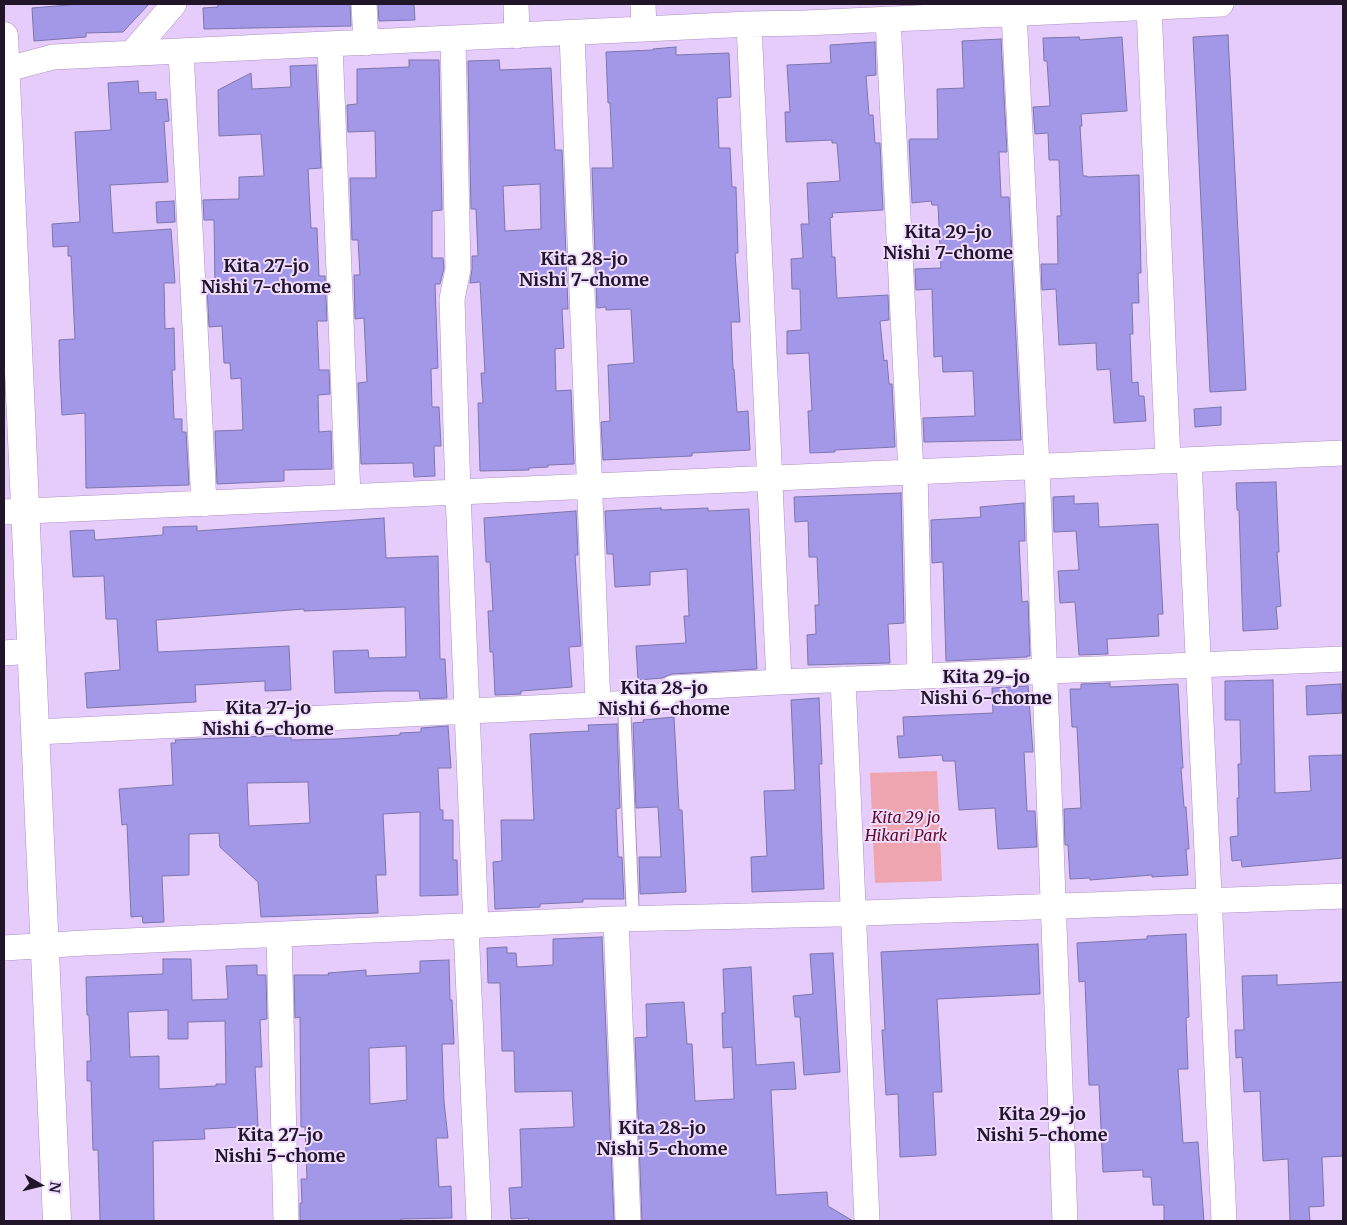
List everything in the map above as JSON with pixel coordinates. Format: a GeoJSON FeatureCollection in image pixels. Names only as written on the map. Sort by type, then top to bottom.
{"type":"FeatureCollection","features":[{"type":"Feature","properties":{"kind":"street"},"geometry":{"type":"LineString","coordinates":[[132,54],[174,4]]}},
{"type":"Feature","properties":{"kind":"street"},"geometry":{"type":"LineString","coordinates":[[364,4],[366,43]]}},
{"type":"Feature","properties":{"kind":"street"},"geometry":{"type":"LineString","coordinates":[[516,4],[517,36]]}},
{"type":"Feature","properties":{"kind":"street"},"geometry":{"type":"LineString","coordinates":[[643,4],[644,30]]}},
{"type":"Feature","properties":{"kind":"street"},"geometry":{"type":"LineString","coordinates":[[4,70],[53,57],[749,24],[804,13],[888,19],[952,10],[1014,13],[1117,6],[1149,7],[1221,4]]}},
{"type":"Feature","properties":{"kind":"street"},"geometry":{"type":"LineString","coordinates":[[1149,7],[1179,461],[1199,664],[1224,1221]]}},
{"type":"Feature","properties":{"kind":"street"},"geometry":{"type":"LineString","coordinates":[[1014,13],[1037,467],[1065,1221]]}},
{"type":"Feature","properties":{"kind":"street"},"geometry":{"type":"LineString","coordinates":[[888,19],[913,473],[920,676]]}},
{"type":"Feature","properties":{"kind":"street"},"geometry":{"type":"LineString","coordinates":[[749,24],[779,682]]}},
{"type":"Feature","properties":{"kind":"street"},"geometry":{"type":"LineString","coordinates":[[572,33],[598,705]]}},
{"type":"Feature","properties":{"kind":"street"},"geometry":{"type":"LineString","coordinates":[[4,36],[15,512],[32,651],[57,1221]]}},
{"type":"Feature","properties":{"kind":"street"},"geometry":{"type":"LineString","coordinates":[[453,39],[458,269],[452,299],[467,711],[480,1221]]}},
{"type":"Feature","properties":{"kind":"street"},"geometry":{"type":"LineString","coordinates":[[330,45],[348,498]]}},
{"type":"Feature","properties":{"kind":"street"},"geometry":{"type":"LineString","coordinates":[[181,51],[204,504]]}},
{"type":"Feature","properties":{"kind":"street"},"geometry":{"type":"LineString","coordinates":[[15,512],[770,480],[1343,453]]}},
{"type":"Feature","properties":{"kind":"street"},"geometry":{"type":"LineString","coordinates":[[4,653],[32,651]]}},
{"type":"Feature","properties":{"kind":"street"},"geometry":{"type":"LineString","coordinates":[[36,732],[656,702],[673,688],[779,682],[1343,659]]}},
{"type":"Feature","properties":{"kind":"street"},"geometry":{"type":"LineString","coordinates":[[843,679],[867,1221]]}},
{"type":"Feature","properties":{"kind":"street"},"geometry":{"type":"LineString","coordinates":[[4,948],[625,919],[854,914],[1343,896]]}},
{"type":"Feature","properties":{"kind":"street"},"geometry":{"type":"LineString","coordinates":[[625,919],[628,1221]]}},
{"type":"Feature","properties":{"kind":"street"},"geometry":{"type":"LineString","coordinates":[[278,935],[286,1221]]}},
{"type":"Feature","properties":{"kind":"lane"},"geometry":{"type":"LineString","coordinates":[[624,704],[625,919]]}},
{"type":"Feature","properties":{"kind":"green space","name":"Kita 29 jo Hikari Park"},"geometry":{"type":"Polygon","coordinates":[[[937,771],[942,881],[875,883],[870,773],[937,771]]]}},
{"type":"Feature","properties":{"kind":"building"},"geometry":{"type":"Polygon","coordinates":[[[81,4],[149,4],[123,32],[86,33],[86,37],[34,41],[32,8],[81,4]]]}},
{"type":"Feature","properties":{"kind":"building"},"geometry":{"type":"Polygon","coordinates":[[[218,4],[350,4],[351,26],[204,29],[203,8],[218,7],[218,4]]]}},
{"type":"Feature","properties":{"kind":"building"},"geometry":{"type":"Polygon","coordinates":[[[378,4],[414,4],[415,20],[379,21],[378,4]]]}},
{"type":"Feature","properties":{"kind":"building"},"geometry":{"type":"Polygon","coordinates":[[[1228,35],[1246,390],[1210,392],[1193,37],[1228,35]]]}},
{"type":"Feature","properties":{"kind":"building"},"geometry":{"type":"Polygon","coordinates":[[[1079,37],[1080,40],[1122,37],[1127,111],[1081,114],[1083,176],[1139,175],[1141,273],[1138,273],[1139,303],[1132,303],[1133,334],[1130,334],[1132,383],[1138,382],[1139,396],[1144,396],[1146,421],[1114,423],[1110,369],[1097,370],[1096,343],[1059,345],[1056,289],[1042,290],[1041,264],[1058,264],[1057,216],[1061,216],[1059,160],[1049,160],[1048,133],[1035,134],[1033,107],[1050,106],[1047,61],[1044,61],[1043,38],[1079,37]]]}},
{"type":"Feature","properties":{"kind":"building"},"geometry":{"type":"Polygon","coordinates":[[[1001,39],[1007,152],[999,152],[1001,197],[1009,197],[1021,440],[924,442],[923,418],[975,416],[973,371],[943,372],[942,356],[934,357],[932,289],[916,290],[915,269],[941,268],[938,205],[932,205],[931,201],[912,203],[909,141],[910,139],[938,139],[937,89],[964,88],[962,41],[1001,39]]]}},
{"type":"Feature","properties":{"kind":"building"},"geometry":{"type":"Polygon","coordinates":[[[875,42],[876,75],[866,76],[869,115],[873,115],[875,143],[880,143],[883,210],[832,213],[833,217],[830,218],[832,257],[835,257],[837,298],[888,295],[889,320],[880,321],[884,361],[887,360],[889,384],[892,384],[895,447],[810,453],[808,411],[812,411],[809,353],[787,354],[787,331],[801,330],[800,289],[792,289],[791,259],[803,258],[801,224],[809,224],[807,183],[840,181],[837,143],[832,143],[832,140],[786,142],[785,112],[790,112],[787,65],[831,63],[830,45],[875,42]]]}},
{"type":"Feature","properties":{"kind":"building"},"geometry":{"type":"Polygon","coordinates":[[[676,47],[676,55],[729,53],[731,97],[717,98],[719,148],[730,148],[732,187],[736,187],[738,253],[735,253],[740,322],[731,322],[733,369],[737,412],[748,411],[750,450],[692,453],[692,456],[603,460],[601,422],[610,421],[608,365],[634,363],[631,309],[606,310],[606,307],[597,308],[592,168],[613,168],[606,52],[676,47]]]}},
{"type":"Feature","properties":{"kind":"building"},"geometry":{"type":"Polygon","coordinates":[[[409,60],[439,60],[442,210],[432,211],[432,258],[443,258],[444,268],[440,284],[435,284],[438,368],[431,369],[432,407],[439,407],[441,446],[434,446],[435,476],[414,477],[413,463],[361,464],[358,383],[367,382],[364,318],[355,319],[354,275],[360,275],[358,240],[352,240],[350,178],[376,178],[375,131],[348,132],[347,105],[357,104],[357,69],[409,67],[409,60]]]}},
{"type":"Feature","properties":{"kind":"building"},"geometry":{"type":"Polygon","coordinates":[[[499,60],[500,70],[551,68],[555,150],[562,150],[568,309],[562,309],[564,348],[555,349],[556,391],[571,390],[574,464],[548,465],[548,467],[529,468],[529,470],[480,471],[478,403],[483,403],[481,373],[485,373],[480,282],[470,283],[472,256],[478,256],[476,209],[471,209],[468,61],[499,60]],[[540,184],[503,186],[505,231],[541,229],[540,184]]]}},
{"type":"Feature","properties":{"kind":"building"},"geometry":{"type":"Polygon","coordinates":[[[316,65],[321,168],[308,169],[311,228],[317,228],[319,276],[325,276],[327,321],[317,321],[319,370],[329,370],[330,394],[318,395],[319,432],[331,431],[332,469],[284,470],[284,481],[217,484],[215,431],[243,430],[241,378],[231,379],[230,363],[224,363],[222,326],[209,327],[207,286],[215,286],[214,220],[204,220],[203,200],[239,199],[239,177],[264,176],[261,134],[219,136],[218,90],[251,73],[252,89],[291,87],[290,66],[316,65]]]}},
{"type":"Feature","properties":{"kind":"building"},"geometry":{"type":"Polygon","coordinates":[[[138,81],[139,93],[156,92],[156,100],[167,99],[169,121],[164,122],[168,182],[110,185],[113,233],[171,229],[175,283],[164,283],[165,329],[174,328],[175,370],[172,370],[174,419],[182,419],[182,432],[186,432],[189,485],[86,488],[85,413],[62,415],[59,340],[75,339],[71,256],[68,256],[68,246],[53,247],[52,224],[80,222],[75,132],[111,130],[108,83],[138,81]]]}},
{"type":"Feature","properties":{"kind":"building"},"geometry":{"type":"Polygon","coordinates":[[[174,201],[175,222],[157,223],[156,202],[174,201]]]}},
{"type":"Feature","properties":{"kind":"building"},"geometry":{"type":"Polygon","coordinates":[[[1221,407],[1221,425],[1195,427],[1194,409],[1221,407]]]}},
{"type":"Feature","properties":{"kind":"building"},"geometry":{"type":"Polygon","coordinates":[[[1276,482],[1279,552],[1277,552],[1281,606],[1276,607],[1278,629],[1243,631],[1239,510],[1237,510],[1236,483],[1276,482]]]}},
{"type":"Feature","properties":{"kind":"building"},"geometry":{"type":"Polygon","coordinates":[[[901,493],[904,623],[888,624],[890,663],[808,665],[807,635],[816,634],[815,605],[819,605],[817,557],[809,557],[808,521],[795,522],[794,497],[901,493]]]}},
{"type":"Feature","properties":{"kind":"building"},"geometry":{"type":"Polygon","coordinates":[[[1074,496],[1074,504],[1098,503],[1099,527],[1158,524],[1163,614],[1158,614],[1159,636],[1107,639],[1108,654],[1079,655],[1075,602],[1060,603],[1058,571],[1079,570],[1076,531],[1054,532],[1053,497],[1074,496]]]}},
{"type":"Feature","properties":{"kind":"building"},"geometry":{"type":"Polygon","coordinates":[[[1024,503],[1025,541],[1019,541],[1022,602],[1028,601],[1030,656],[946,661],[943,562],[932,563],[931,520],[981,517],[980,507],[1024,503]]]}},
{"type":"Feature","properties":{"kind":"building"},"geometry":{"type":"Polygon","coordinates":[[[661,508],[661,510],[708,508],[708,511],[749,509],[757,669],[672,674],[662,678],[638,680],[636,646],[686,643],[684,616],[689,616],[687,569],[650,572],[650,585],[615,587],[613,554],[607,554],[605,511],[661,508]]]}},
{"type":"Feature","properties":{"kind":"building"},"geometry":{"type":"Polygon","coordinates":[[[576,511],[578,555],[575,555],[581,646],[569,647],[572,687],[521,691],[521,694],[495,695],[493,652],[490,652],[488,611],[493,611],[490,562],[486,562],[484,518],[576,511]]]}},
{"type":"Feature","properties":{"kind":"building"},"geometry":{"type":"Polygon","coordinates":[[[384,518],[386,558],[438,556],[440,659],[445,659],[447,698],[420,699],[419,691],[335,693],[333,651],[368,650],[369,658],[406,657],[405,607],[304,611],[304,609],[156,620],[158,652],[289,646],[291,690],[265,691],[265,681],[195,685],[196,702],[87,708],[85,673],[120,670],[117,619],[106,619],[104,576],[73,577],[70,531],[94,530],[95,540],[163,535],[163,527],[197,526],[197,531],[384,518]]]}},
{"type":"Feature","properties":{"kind":"building"},"geometry":{"type":"Polygon","coordinates":[[[1273,680],[1275,793],[1311,791],[1309,756],[1343,755],[1343,858],[1242,867],[1241,860],[1232,861],[1230,837],[1238,836],[1238,764],[1241,764],[1240,720],[1225,720],[1225,681],[1273,680]]]}},
{"type":"Feature","properties":{"kind":"building"},"geometry":{"type":"Polygon","coordinates":[[[1110,683],[1110,687],[1178,684],[1183,768],[1181,768],[1189,849],[1186,849],[1188,875],[1152,877],[1152,875],[1090,880],[1090,878],[1070,879],[1068,845],[1065,845],[1064,809],[1081,808],[1077,727],[1072,727],[1070,689],[1081,689],[1081,684],[1110,683]]]}},
{"type":"Feature","properties":{"kind":"building"},"geometry":{"type":"Polygon","coordinates":[[[1341,684],[1342,713],[1307,715],[1306,686],[1341,684]]]}},
{"type":"Feature","properties":{"kind":"building"},"geometry":{"type":"Polygon","coordinates":[[[1028,686],[1033,752],[1024,752],[1027,811],[1035,811],[1037,847],[998,849],[995,808],[959,810],[955,761],[943,761],[942,755],[899,758],[897,736],[904,736],[903,717],[993,713],[992,688],[1028,686]]]}},
{"type":"Feature","properties":{"kind":"building"},"geometry":{"type":"Polygon","coordinates":[[[819,698],[822,764],[819,764],[824,889],[752,892],[751,857],[767,856],[764,791],[795,790],[791,700],[819,698]]]}},
{"type":"Feature","properties":{"kind":"building"},"geometry":{"type":"Polygon","coordinates":[[[674,717],[679,810],[682,810],[686,892],[640,894],[639,857],[661,857],[658,807],[636,808],[633,723],[644,722],[643,720],[674,717]]]}},
{"type":"Feature","properties":{"kind":"building"},"geometry":{"type":"Polygon","coordinates":[[[617,724],[620,808],[616,809],[618,857],[622,857],[624,899],[583,899],[583,902],[540,904],[540,907],[495,909],[493,862],[502,861],[501,820],[534,820],[530,734],[589,731],[588,725],[617,724]]]}},
{"type":"Feature","properties":{"kind":"building"},"geometry":{"type":"Polygon","coordinates":[[[448,726],[451,768],[438,768],[440,810],[443,810],[443,820],[453,820],[453,860],[457,860],[458,895],[420,896],[420,812],[383,814],[386,875],[376,875],[378,913],[261,917],[258,882],[220,847],[219,833],[189,834],[189,875],[162,876],[164,922],[143,923],[142,916],[131,917],[127,824],[122,825],[119,789],[173,785],[171,743],[176,743],[175,740],[291,735],[291,740],[337,739],[400,735],[400,733],[421,732],[421,728],[448,726]],[[308,782],[247,783],[249,826],[310,823],[308,782]]]}},
{"type":"Feature","properties":{"kind":"building"},"geometry":{"type":"Polygon","coordinates":[[[1186,934],[1189,1017],[1186,1018],[1188,1069],[1178,1069],[1183,1143],[1198,1142],[1204,1221],[1164,1221],[1164,1205],[1153,1205],[1151,1177],[1143,1177],[1143,1170],[1103,1172],[1099,1085],[1089,1085],[1085,981],[1079,982],[1077,943],[1147,939],[1147,936],[1186,934]]]}},
{"type":"Feature","properties":{"kind":"building"},"geometry":{"type":"Polygon","coordinates":[[[602,937],[614,1221],[529,1221],[528,1218],[511,1219],[509,1188],[522,1187],[520,1129],[574,1127],[572,1091],[515,1092],[514,1051],[502,1051],[500,983],[488,983],[487,948],[507,947],[507,953],[516,953],[517,967],[553,965],[553,939],[602,937]]]}},
{"type":"Feature","properties":{"kind":"building"},"geometry":{"type":"Polygon","coordinates":[[[1038,944],[1040,994],[937,999],[942,1092],[933,1092],[936,1155],[900,1157],[898,1094],[886,1095],[882,1030],[885,1030],[881,952],[1038,944]]]}},
{"type":"Feature","properties":{"kind":"building"},"geometry":{"type":"Polygon","coordinates":[[[833,953],[840,1072],[804,1075],[800,1017],[795,1017],[793,996],[813,994],[810,954],[833,953]]]}},
{"type":"Feature","properties":{"kind":"building"},"geometry":{"type":"Polygon","coordinates":[[[163,959],[191,959],[192,1000],[228,999],[226,966],[257,965],[257,975],[266,975],[267,1019],[260,1020],[262,1067],[255,1067],[258,1126],[204,1129],[205,1139],[153,1141],[154,1221],[100,1221],[98,1150],[93,1150],[91,1081],[87,1081],[87,1061],[91,1061],[86,977],[163,974],[163,959]],[[168,1010],[128,1012],[130,1057],[159,1056],[159,1089],[226,1084],[225,1021],[188,1022],[188,1039],[168,1039],[168,1010]]]}},
{"type":"Feature","properties":{"kind":"building"},"geometry":{"type":"Polygon","coordinates":[[[449,960],[454,1044],[442,1044],[444,1102],[448,1138],[436,1138],[439,1187],[451,1186],[452,1218],[401,1219],[401,1221],[300,1221],[300,1203],[302,1203],[301,1179],[307,1179],[305,1127],[301,1127],[300,1017],[295,1018],[294,975],[329,975],[328,973],[366,970],[366,976],[420,973],[420,961],[449,960]],[[406,1046],[369,1048],[370,1104],[407,1100],[406,1046]]]}},
{"type":"Feature","properties":{"kind":"building"},"geometry":{"type":"Polygon","coordinates":[[[751,967],[756,1065],[794,1062],[796,1089],[771,1090],[776,1195],[827,1192],[828,1206],[853,1221],[642,1221],[635,1038],[647,1037],[646,1004],[684,1002],[687,1044],[692,1044],[695,1101],[734,1099],[732,1047],[723,1048],[722,1013],[725,1013],[723,969],[751,967]]]}},
{"type":"Feature","properties":{"kind":"building"},"geometry":{"type":"Polygon","coordinates":[[[1277,975],[1277,985],[1343,982],[1343,1156],[1322,1157],[1324,1206],[1309,1207],[1310,1221],[1290,1221],[1288,1159],[1263,1161],[1260,1091],[1244,1092],[1242,1057],[1236,1058],[1235,1030],[1244,1030],[1242,976],[1277,975]]]}},
{"type":"Feature","properties":{"kind":"district","name":"Kita 29-jo Nishi 7-chome"},"geometry":{"type":"Point","coordinates":[948,243]}},
{"type":"Feature","properties":{"kind":"district","name":"Kita 28-jo Nishi 7-chome"},"geometry":{"type":"Point","coordinates":[584,270]}},
{"type":"Feature","properties":{"kind":"district","name":"Kita 27-jo Nishi 7-chome"},"geometry":{"type":"Point","coordinates":[266,277]}},
{"type":"Feature","properties":{"kind":"district","name":"Kita 29-jo Nishi 6-chome"},"geometry":{"type":"Point","coordinates":[986,688]}},
{"type":"Feature","properties":{"kind":"district","name":"Kita 28-jo Nishi 6-chome"},"geometry":{"type":"Point","coordinates":[664,700]}},
{"type":"Feature","properties":{"kind":"district","name":"Kita 27-jo Nishi 6-chome"},"geometry":{"type":"Point","coordinates":[268,720]}},
{"type":"Feature","properties":{"kind":"district","name":"Kita 29-jo Nishi 5-chome"},"geometry":{"type":"Point","coordinates":[1042,1125]}},
{"type":"Feature","properties":{"kind":"district","name":"Kita 28-jo Nishi 5-chome"},"geometry":{"type":"Point","coordinates":[662,1139]}},
{"type":"Feature","properties":{"kind":"district","name":"Kita 27-jo Nishi 5-chome"},"geometry":{"type":"Point","coordinates":[280,1146]}}]}
